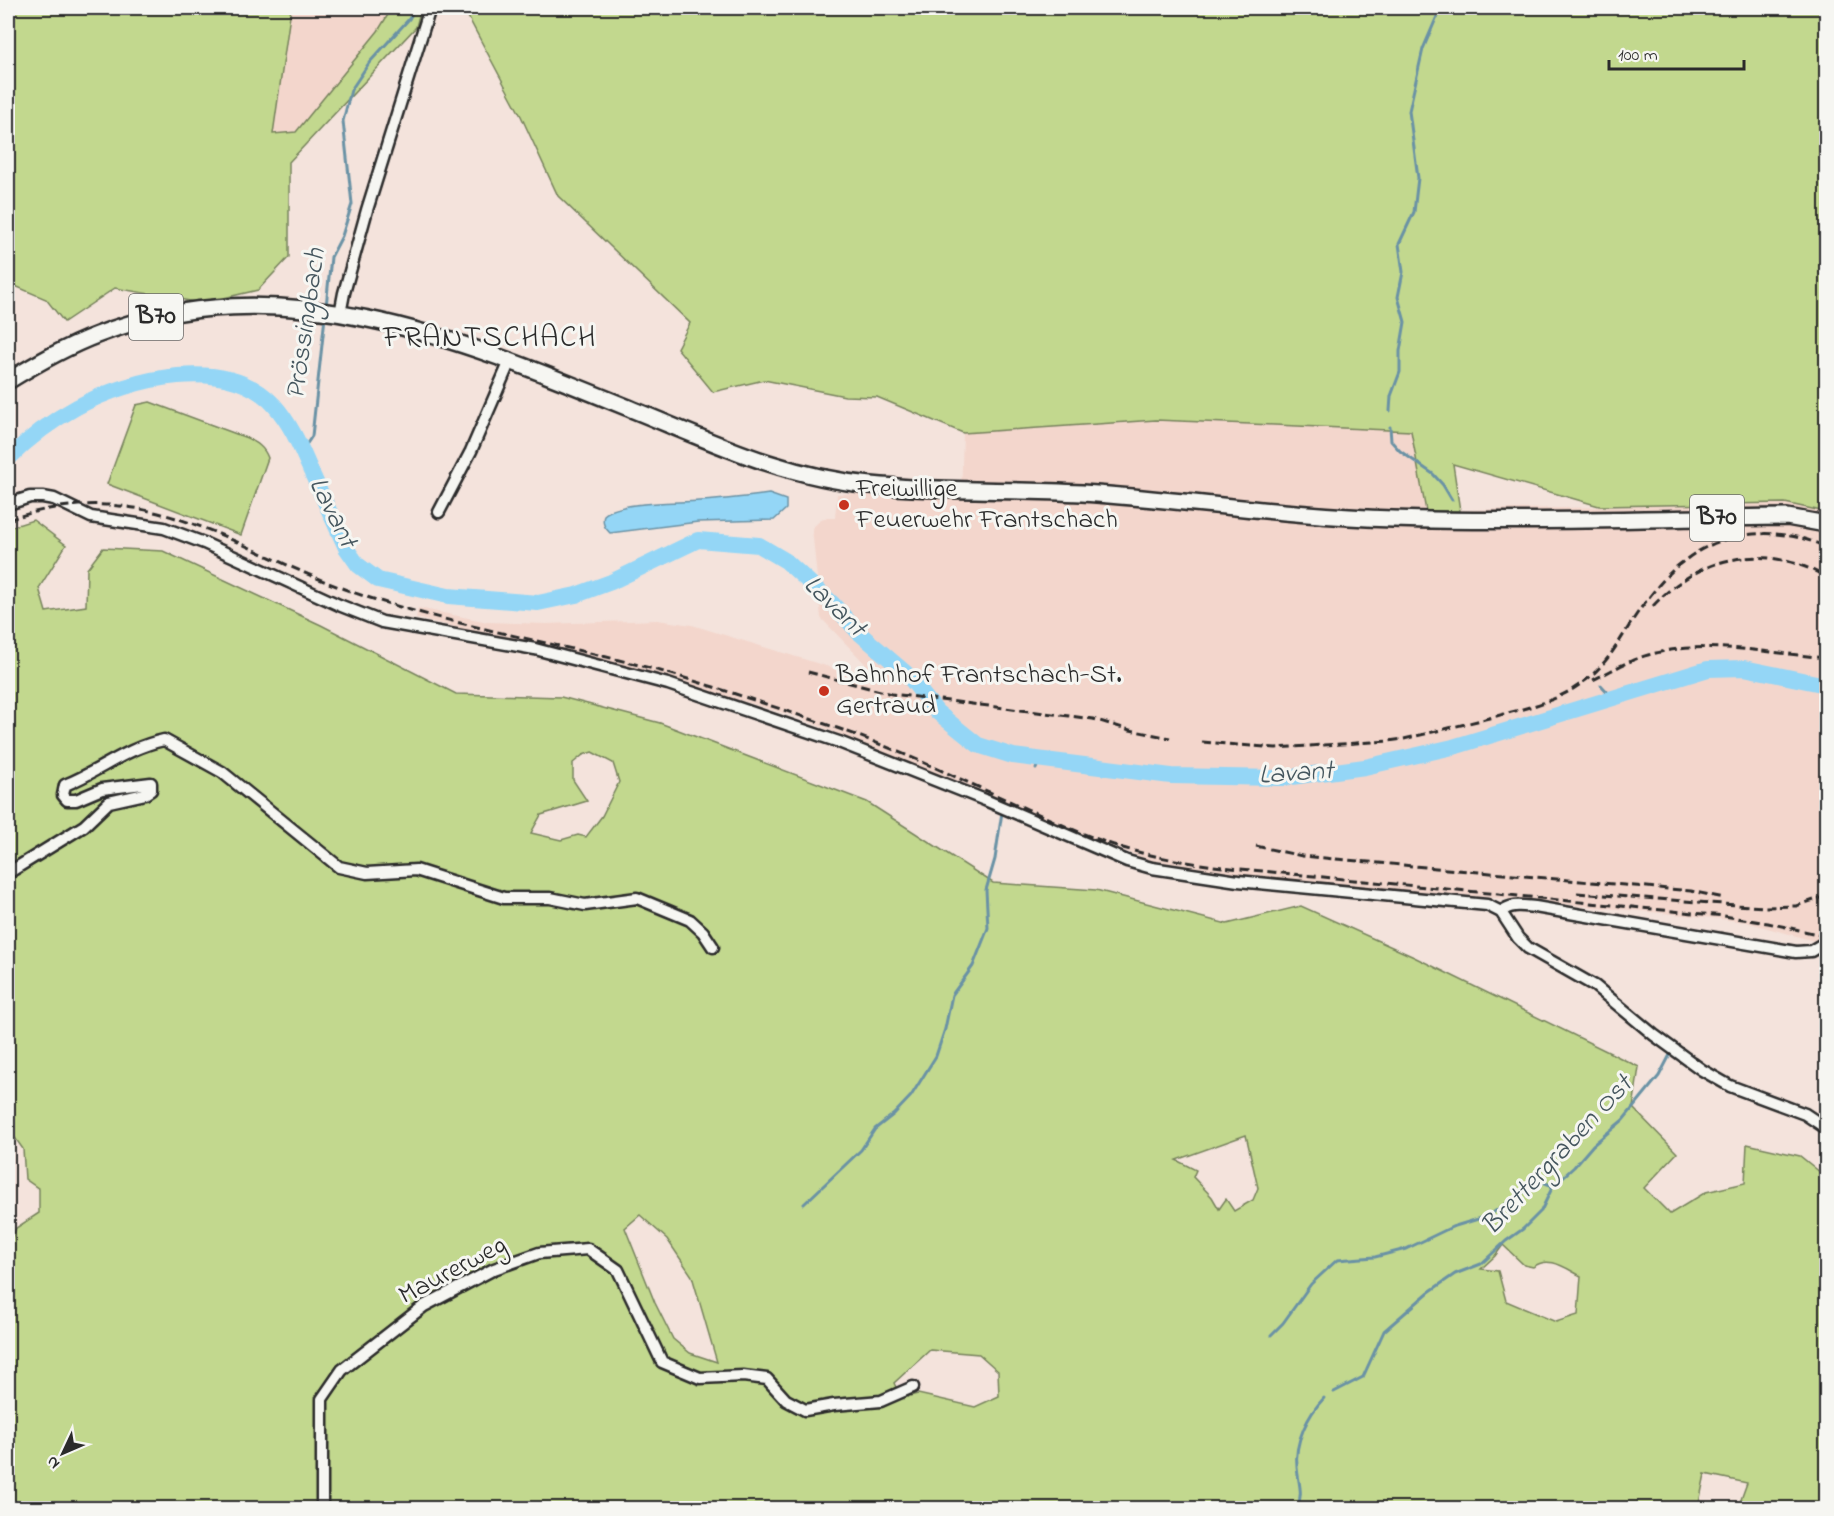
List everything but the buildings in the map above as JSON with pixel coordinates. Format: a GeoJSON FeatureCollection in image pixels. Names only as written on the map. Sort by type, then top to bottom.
{"type":"FeatureCollection","features":[{"type":"Feature","properties":{"kind":"main road","name":"B70"},"geometry":{"type":"LineString","coordinates":[[8,381],[78,343],[119,327],[164,315],[190,310],[243,307],[330,312],[421,331],[510,362],[772,466],[872,486],[1138,497],[1309,514],[1388,519],[1787,517],[1827,525]]}},
{"type":"Feature","properties":{"kind":"street"},"geometry":{"type":"LineString","coordinates":[[330,312],[344,293],[430,8]]}},
{"type":"Feature","properties":{"kind":"street"},"geometry":{"type":"LineString","coordinates":[[439,512],[471,451],[510,362]]}},
{"type":"Feature","properties":{"kind":"street"},"geometry":{"type":"LineString","coordinates":[[8,504],[30,497],[54,499],[91,517],[164,528],[204,543],[339,605],[382,622],[535,649],[668,684],[850,746],[1135,864],[1238,881],[1487,905],[1502,912],[1518,938],[1528,948],[1595,986],[1654,1035],[1702,1070],[1730,1086],[1805,1114],[1827,1128]]}},
{"type":"Feature","properties":{"kind":"street"},"geometry":{"type":"LineString","coordinates":[[8,873],[84,826],[109,802],[146,794],[151,790],[151,783],[141,784],[102,789],[76,800],[67,800],[63,795],[65,785],[145,744],[164,740],[222,772],[339,867],[368,873],[416,870],[504,898],[550,898],[585,905],[637,898],[690,920],[703,932],[713,947]]}},
{"type":"Feature","properties":{"kind":"street"},"geometry":{"type":"LineString","coordinates":[[1502,912],[1506,907],[1513,906],[1535,908],[1796,952],[1811,951],[1827,942]]}},
{"type":"Feature","properties":{"kind":"street","name":"Maurerweg"},"geometry":{"type":"LineString","coordinates":[[322,1509],[322,1399],[342,1370],[424,1306],[494,1269],[539,1253],[588,1249],[618,1270],[662,1362],[700,1378],[743,1376],[767,1379],[786,1400],[805,1410],[881,1401],[913,1386]]}},
{"type":"Feature","properties":{"kind":"shaded area"},"geometry":{"type":"Polygon","coordinates":[[[291,8],[392,8],[378,31],[296,132],[273,134],[291,8]]]}},
{"type":"Feature","properties":{"kind":"shaded area"},"geometry":{"type":"Polygon","coordinates":[[[1156,420],[1411,431],[1426,511],[1785,503],[1826,512],[1826,932],[1818,942],[1746,922],[1294,880],[1228,873],[1149,860],[1038,818],[798,717],[655,676],[416,618],[418,608],[488,622],[546,624],[657,620],[692,625],[826,666],[869,683],[876,675],[821,618],[812,528],[823,518],[835,518],[837,494],[861,493],[890,497],[961,499],[963,433],[1156,420]]]}},
{"type":"Feature","properties":{"kind":"green space"},"geometry":{"type":"Polygon","coordinates":[[[8,8],[291,8],[273,134],[296,132],[378,31],[392,8],[421,8],[416,27],[289,162],[289,257],[258,290],[202,303],[115,288],[64,322],[46,299],[8,283],[8,8]]]}},
{"type":"Feature","properties":{"kind":"green space"},"geometry":{"type":"Polygon","coordinates":[[[1826,8],[1826,512],[1785,503],[1599,506],[1453,464],[1460,511],[1426,511],[1411,431],[1156,420],[963,433],[877,397],[845,396],[764,380],[713,392],[677,348],[690,323],[558,196],[521,116],[464,9],[1826,8]]]}},
{"type":"Feature","properties":{"kind":"green space"},"geometry":{"type":"Polygon","coordinates":[[[150,402],[247,438],[264,451],[268,458],[241,535],[107,484],[136,405],[150,402]]]}},
{"type":"Feature","properties":{"kind":"green space"},"geometry":{"type":"Polygon","coordinates":[[[33,520],[66,545],[39,588],[46,612],[86,606],[87,569],[103,548],[163,551],[321,625],[456,694],[561,697],[660,723],[867,802],[993,883],[1096,890],[1227,924],[1301,906],[1414,957],[1639,1067],[1633,1108],[1677,1153],[1644,1188],[1670,1214],[1706,1192],[1745,1183],[1747,1144],[1800,1156],[1826,1177],[1826,1508],[1738,1508],[1747,1483],[1705,1474],[1698,1508],[8,1508],[8,1248],[16,1228],[39,1213],[39,1189],[25,1179],[23,1149],[8,1128],[8,528],[33,520]],[[592,752],[583,755],[573,763],[573,780],[587,801],[541,815],[531,833],[561,840],[578,835],[586,837],[602,816],[619,782],[613,763],[592,752]],[[1246,1135],[1176,1160],[1196,1170],[1193,1177],[1212,1197],[1219,1209],[1226,1199],[1234,1211],[1253,1200],[1258,1188],[1246,1135]],[[640,1215],[625,1228],[655,1303],[673,1339],[690,1353],[717,1362],[692,1276],[667,1239],[640,1215]],[[1503,1245],[1481,1269],[1498,1271],[1506,1301],[1556,1322],[1578,1315],[1581,1276],[1551,1262],[1533,1267],[1524,1265],[1503,1245]],[[930,1350],[894,1383],[901,1398],[918,1394],[975,1407],[999,1396],[998,1371],[979,1354],[930,1350]]]}},
{"type":"Feature","properties":{"kind":"water"},"geometry":{"type":"Polygon","coordinates":[[[769,494],[786,500],[786,509],[774,520],[698,522],[610,533],[603,523],[604,515],[623,507],[769,494]]]}},
{"type":"Feature","properties":{"kind":"waterway","name":"Prössingbach"},"geometry":{"type":"LineString","coordinates":[[326,307],[331,257],[342,236],[352,204],[343,121],[351,90],[369,63],[409,19],[415,8]]}},
{"type":"Feature","properties":{"kind":"waterway"},"geometry":{"type":"LineString","coordinates":[[1390,411],[1391,396],[1400,372],[1400,351],[1405,322],[1398,297],[1403,272],[1399,244],[1414,212],[1418,178],[1409,111],[1423,49],[1438,14],[1438,8]]}},
{"type":"Feature","properties":{"kind":"waterway","name":"Prössingbach"},"geometry":{"type":"LineString","coordinates":[[302,451],[312,436],[325,317]]}},
{"type":"Feature","properties":{"kind":"waterway","name":"Lavant"},"geometry":{"type":"LineString","coordinates":[[8,459],[58,418],[99,396],[124,387],[178,376],[205,376],[231,380],[254,389],[280,412],[299,444],[346,548],[358,565],[378,580],[448,596],[538,603],[576,595],[611,582],[698,540],[759,545],[786,561],[833,604],[858,632],[906,673],[937,712],[978,745],[1013,756],[1171,776],[1284,778],[1365,767],[1453,747],[1708,669],[1744,668],[1826,685]]}},
{"type":"Feature","properties":{"kind":"waterway"},"geometry":{"type":"LineString","coordinates":[[1390,427],[1391,441],[1400,451],[1433,474],[1452,500]]}},
{"type":"Feature","properties":{"kind":"waterway"},"geometry":{"type":"LineString","coordinates":[[1601,685],[1614,699]]}},
{"type":"Feature","properties":{"kind":"waterway"},"geometry":{"type":"LineString","coordinates":[[1036,769],[1040,759]]}},
{"type":"Feature","properties":{"kind":"waterway"},"geometry":{"type":"LineString","coordinates":[[804,1204],[861,1150],[875,1129],[911,1096],[936,1056],[945,1029],[952,995],[973,966],[988,928],[986,890],[995,859],[1002,812]]}},
{"type":"Feature","properties":{"kind":"waterway","name":"Brettergraben Ost"},"geometry":{"type":"LineString","coordinates":[[1334,1392],[1363,1377],[1384,1331],[1429,1292],[1455,1274],[1481,1264],[1541,1211],[1553,1186],[1593,1145],[1623,1120],[1659,1076],[1671,1053]]}},
{"type":"Feature","properties":{"kind":"waterway"},"geometry":{"type":"LineString","coordinates":[[1271,1335],[1283,1323],[1311,1284],[1337,1260],[1375,1257],[1406,1249],[1452,1227],[1488,1216],[1540,1181],[1553,1186]]}},
{"type":"Feature","properties":{"kind":"waterway","name":"Brettergraben Ost"},"geometry":{"type":"LineString","coordinates":[[1297,1508],[1300,1492],[1297,1458],[1300,1439],[1313,1412],[1324,1398]]}},
{"type":"Feature","properties":{"kind":"railway"},"geometry":{"type":"LineString","coordinates":[[8,520],[59,507],[106,505],[150,511],[233,540],[318,579],[364,596],[462,623],[654,669],[837,728],[909,756],[1087,835],[1150,855],[1231,868],[1724,916],[1826,936]]}},
{"type":"Feature","properties":{"kind":"railway"},"geometry":{"type":"LineString","coordinates":[[1202,742],[1276,748],[1389,741],[1426,734],[1537,705],[1561,696],[1592,675],[1615,648],[1641,608],[1661,583],[1672,571],[1700,550],[1717,542],[1753,534],[1790,536],[1826,547]]}},
{"type":"Feature","properties":{"kind":"railway"},"geometry":{"type":"LineString","coordinates":[[1653,606],[1691,575],[1712,565],[1734,559],[1757,557],[1780,560],[1803,566],[1826,577]]}},
{"type":"Feature","properties":{"kind":"railway"},"geometry":{"type":"LineString","coordinates":[[1593,680],[1641,657],[1670,650],[1737,649],[1826,658]]}},
{"type":"Feature","properties":{"kind":"railway"},"geometry":{"type":"LineString","coordinates":[[808,672],[892,694],[1093,719],[1130,730],[1170,738]]}},
{"type":"Feature","properties":{"kind":"railway"},"geometry":{"type":"LineString","coordinates":[[1256,846],[1302,856],[1691,891],[1724,898]]}},
{"type":"Feature","properties":{"kind":"railway"},"geometry":{"type":"LineString","coordinates":[[1577,893],[1763,907],[1796,906],[1826,896]]}},
{"type":"Feature","properties":{"kind":"place","name":"Freiwillige Feuerwehr Frantschach"},"geometry":{"type":"Point","coordinates":[844,505]}},
{"type":"Feature","properties":{"kind":"place","name":"Bahnhof Frantschach-St. Gertraud"},"geometry":{"type":"Point","coordinates":[824,691]}},
{"type":"Feature","properties":{"kind":"district","name":"FRANTSCHACH"},"geometry":{"type":"Point","coordinates":[490,339]}}]}
